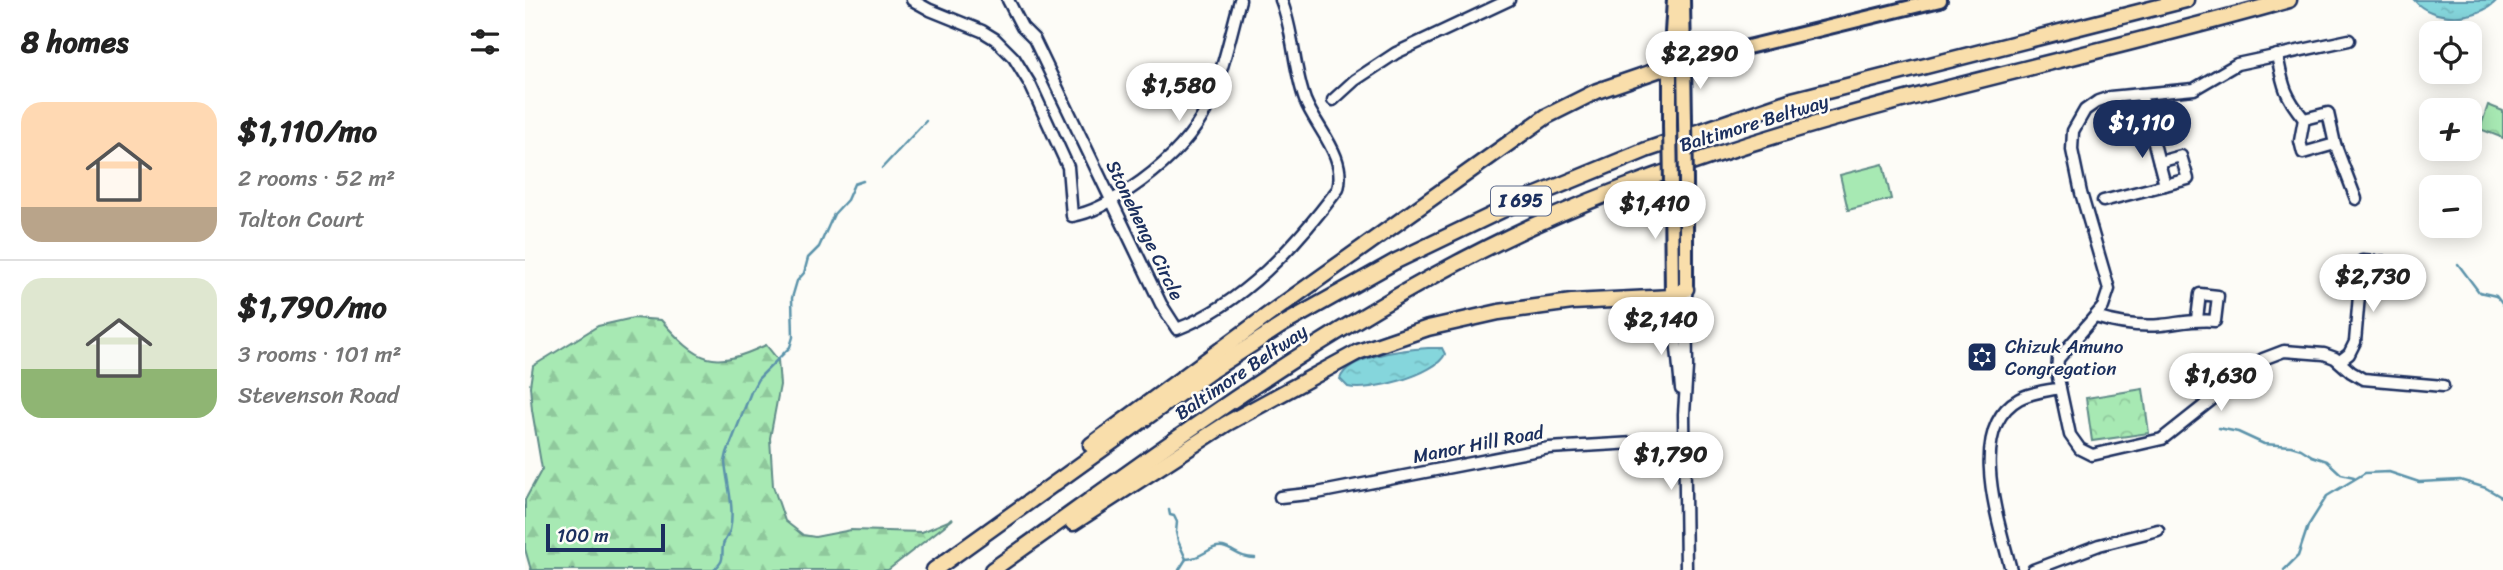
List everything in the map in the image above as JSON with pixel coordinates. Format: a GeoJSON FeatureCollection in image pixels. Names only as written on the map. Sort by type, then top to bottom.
{"type":"FeatureCollection","features":[{"type":"Feature","properties":{"kind":"highway","name":"Baltimore Beltway"},"geometry":{"type":"LineString","coordinates":[[934,570],[1211,371],[1282,325],[1396,261],[1517,203],[1646,150],[1792,100],[2186,0]]}},
{"type":"Feature","properties":{"kind":"highway","name":"Baltimore Beltway"},"geometry":{"type":"LineString","coordinates":[[995,570],[1228,402],[1301,354],[1412,289],[1530,227],[1650,177],[1801,127],[2289,0]]}},
{"type":"Feature","properties":{"kind":"highway"},"geometry":{"type":"LineString","coordinates":[[926,570],[1140,409],[1514,139],[1547,117],[1597,91],[1676,64]]}},
{"type":"Feature","properties":{"kind":"highway"},"geometry":{"type":"LineString","coordinates":[[995,570],[1112,499],[1226,424],[1358,352],[1428,328],[1499,312],[1572,302],[1672,297],[1686,289]]}},
{"type":"Feature","properties":{"kind":"highway"},"geometry":{"type":"LineString","coordinates":[[1640,298],[1659,309],[1668,319],[1674,335]]}},
{"type":"Feature","properties":{"kind":"main road"},"geometry":{"type":"LineString","coordinates":[[1674,0],[1676,64],[1685,121],[1686,289]]}},
{"type":"Feature","properties":{"kind":"main road"},"geometry":{"type":"LineString","coordinates":[[1672,297],[1670,126],[1683,0]]}},
{"type":"Feature","properties":{"kind":"main road"},"geometry":{"type":"LineString","coordinates":[[1676,64],[1940,0]]}},
{"type":"Feature","properties":{"kind":"street"},"geometry":{"type":"LineString","coordinates":[[912,0],[982,31],[1014,58],[1030,84],[1069,167],[1072,216],[1090,213],[1141,181],[1184,141],[1202,117],[1215,86],[1240,0]]}},
{"type":"Feature","properties":{"kind":"street","name":"Stonehenge Circle"},"geometry":{"type":"LineString","coordinates":[[1008,0],[1022,27],[1034,39],[1161,304],[1177,330],[1202,318],[1257,279],[1332,196],[1340,181],[1336,160],[1306,102],[1281,0]]}},
{"type":"Feature","properties":{"kind":"street"},"geometry":{"type":"LineString","coordinates":[[1333,100],[1355,80],[1396,53],[1509,0]]}},
{"type":"Feature","properties":{"kind":"street"},"geometry":{"type":"LineString","coordinates":[[2349,40],[2237,64],[2194,89],[2098,101],[2085,110],[2073,131],[2072,150],[2077,177],[2109,289],[2103,307],[2058,359],[2056,371],[2070,435],[2080,449],[2092,455],[2162,439],[2263,359],[2294,351],[2324,354],[2363,379],[2443,386]]}},
{"type":"Feature","properties":{"kind":"street"},"geometry":{"type":"LineString","coordinates":[[2277,55],[2286,95],[2304,119],[2300,141],[2303,152],[2335,144]]}},
{"type":"Feature","properties":{"kind":"street"},"geometry":{"type":"LineString","coordinates":[[2141,94],[2165,185]]}},
{"type":"Feature","properties":{"kind":"street"},"geometry":{"type":"LineString","coordinates":[[2304,119],[2328,113],[2335,144],[2356,199]]}},
{"type":"Feature","properties":{"kind":"street"},"geometry":{"type":"LineString","coordinates":[[2103,201],[2187,179],[2182,156],[2159,162]]}},
{"type":"Feature","properties":{"kind":"street"},"geometry":{"type":"LineString","coordinates":[[2340,362],[2349,354],[2355,342],[2362,261],[2405,264]]}},
{"type":"Feature","properties":{"kind":"street"},"geometry":{"type":"LineString","coordinates":[[1684,414],[1687,367],[1686,289]]}},
{"type":"Feature","properties":{"kind":"street"},"geometry":{"type":"LineString","coordinates":[[1672,297],[1684,414],[1686,570]]}},
{"type":"Feature","properties":{"kind":"street"},"geometry":{"type":"LineString","coordinates":[[2095,317],[2160,325],[2197,319]]}},
{"type":"Feature","properties":{"kind":"street"},"geometry":{"type":"LineString","coordinates":[[2011,570],[1993,494],[1989,459],[1994,432],[2005,412],[2020,398],[2060,388]]}},
{"type":"Feature","properties":{"kind":"street","name":"Manor Hill Road"},"geometry":{"type":"LineString","coordinates":[[1280,497],[1317,493],[1549,448],[1685,440]]}},
{"type":"Feature","properties":{"kind":"street"},"geometry":{"type":"LineString","coordinates":[[2033,570],[2090,548],[2158,530]]}},
{"type":"Feature","properties":{"kind":"green space"},"geometry":{"type":"Polygon","coordinates":[[[2488,105],[2503,111],[2503,138],[2482,130],[2488,105]]]}},
{"type":"Feature","properties":{"kind":"green space"},"geometry":{"type":"Polygon","coordinates":[[[1883,164],[1891,199],[1848,210],[1840,175],[1883,164]]]}},
{"type":"Feature","properties":{"kind":"green space"},"geometry":{"type":"Polygon","coordinates":[[[633,318],[661,320],[686,346],[707,358],[732,358],[766,345],[778,360],[780,385],[770,438],[773,486],[785,521],[803,535],[815,537],[851,530],[922,532],[953,519],[888,570],[531,570],[525,549],[525,500],[542,469],[532,410],[530,386],[533,366],[598,326],[633,318]]]}},
{"type":"Feature","properties":{"kind":"green space"},"geometry":{"type":"Polygon","coordinates":[[[2143,389],[2149,433],[2092,441],[2086,398],[2143,389]]]}},
{"type":"Feature","properties":{"kind":"water"},"geometry":{"type":"Polygon","coordinates":[[[2414,0],[2497,0],[2479,12],[2455,16],[2432,12],[2414,0]]]}},
{"type":"Feature","properties":{"kind":"water"},"geometry":{"type":"Polygon","coordinates":[[[1442,348],[1445,354],[1439,362],[1416,375],[1386,384],[1358,388],[1348,387],[1340,379],[1345,371],[1365,359],[1392,352],[1442,348]]]}},
{"type":"Feature","properties":{"kind":"waterway"},"geometry":{"type":"LineString","coordinates":[[882,168],[926,121]]}},
{"type":"Feature","properties":{"kind":"waterway"},"geometry":{"type":"LineString","coordinates":[[714,570],[722,561],[723,545],[731,522],[725,462],[727,453],[758,379],[790,347],[793,337],[792,298],[808,258],[819,247],[834,214],[847,200],[854,184],[863,181]]}},
{"type":"Feature","properties":{"kind":"waterway"},"geometry":{"type":"LineString","coordinates":[[2458,264],[2479,292],[2496,296],[2503,305]]}},
{"type":"Feature","properties":{"kind":"waterway"},"geometry":{"type":"LineString","coordinates":[[2219,428],[2238,432],[2264,444],[2301,449],[2327,461],[2341,474],[2354,477]]}},
{"type":"Feature","properties":{"kind":"waterway"},"geometry":{"type":"LineString","coordinates":[[2284,570],[2298,556],[2308,526],[2327,496],[2365,473],[2389,472],[2419,482],[2460,480],[2486,488],[2503,498]]}},
{"type":"Feature","properties":{"kind":"waterway"},"geometry":{"type":"LineString","coordinates":[[1169,510],[1177,522],[1178,541],[1186,559]]}},
{"type":"Feature","properties":{"kind":"waterway"},"geometry":{"type":"LineString","coordinates":[[1186,559],[1218,547],[1255,558]]}},
{"type":"Feature","properties":{"kind":"waterway"},"geometry":{"type":"LineString","coordinates":[[1179,570],[1186,559]]}},
{"type":"Feature","properties":{"kind":"place","name":"Chizuk Amuno Congregation"},"geometry":{"type":"Point","coordinates":[1982,357]}}]}
